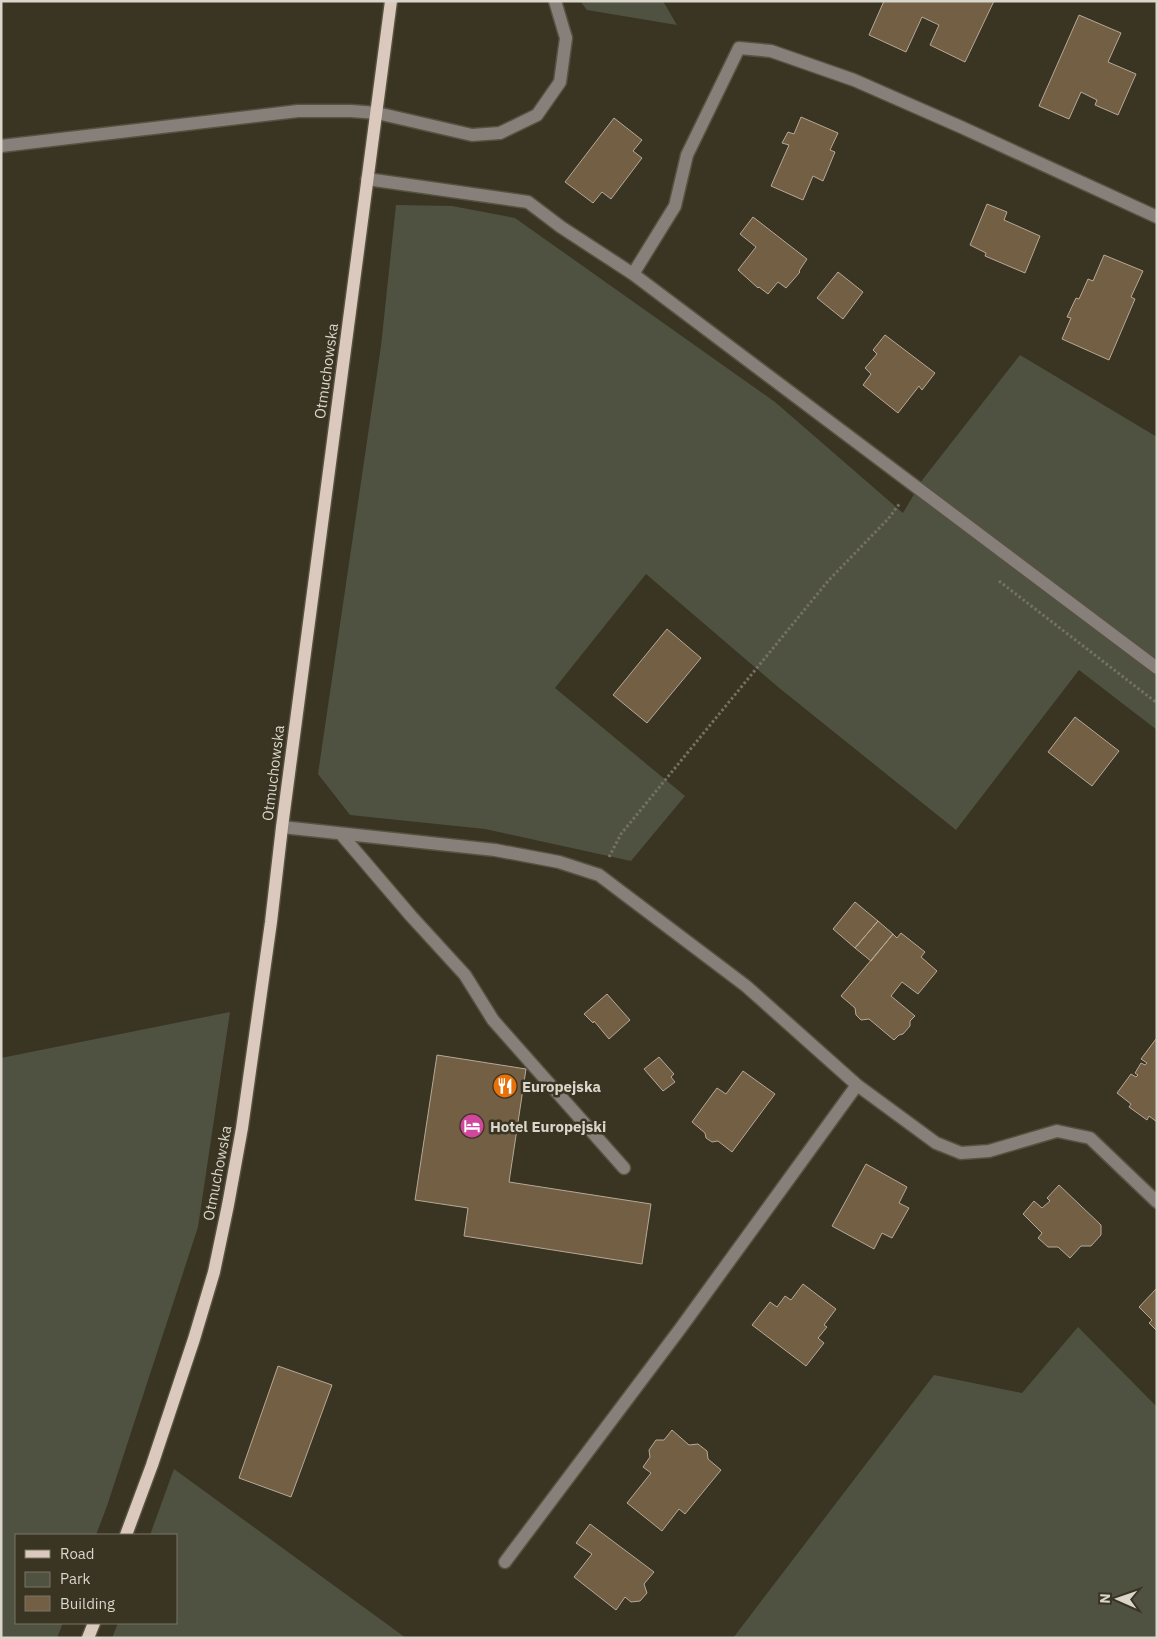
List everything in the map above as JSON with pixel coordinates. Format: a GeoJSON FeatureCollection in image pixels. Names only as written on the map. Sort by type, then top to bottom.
{"type":"FeatureCollection","features":[{"type":"Feature","properties":{"kind":"main road","name":"Otmuchowska"},"geometry":{"type":"LineString","coordinates":[[126,1534],[194,1339],[216,1262],[242,1128],[271,922],[391,1]]}},
{"type":"Feature","properties":{"kind":"main road"},"geometry":{"type":"LineString","coordinates":[[88,1638],[94,1624]]}},
{"type":"Feature","properties":{"kind":"street"},"geometry":{"type":"LineString","coordinates":[[1,146],[298,111],[377,113],[472,135],[500,133],[537,115],[560,82],[566,38],[555,1]]}},
{"type":"Feature","properties":{"kind":"street"},"geometry":{"type":"LineString","coordinates":[[632,274],[675,206],[687,155],[739,48],[771,51],[854,80],[960,126],[1157,217]]}},
{"type":"Feature","properties":{"kind":"street"},"geometry":{"type":"LineString","coordinates":[[367,179],[528,202],[561,227],[632,274],[1157,668]]}},
{"type":"Feature","properties":{"kind":"street"},"geometry":{"type":"LineString","coordinates":[[282,827],[495,850],[559,862],[599,875],[746,986],[857,1085],[936,1143],[961,1153],[989,1151],[1057,1131],[1090,1138],[1157,1202]]}},
{"type":"Feature","properties":{"kind":"street"},"geometry":{"type":"LineString","coordinates":[[341,834],[465,976],[493,1020],[624,1168]]}},
{"type":"Feature","properties":{"kind":"street"},"geometry":{"type":"LineString","coordinates":[[505,1562],[680,1329],[857,1085]]}},
{"type":"Feature","properties":{"kind":"path"},"geometry":{"type":"LineString","coordinates":[[599,875],[621,834],[756,668],[828,581],[916,488]]}},
{"type":"Feature","properties":{"kind":"green space"},"geometry":{"type":"Polygon","coordinates":[[[580,1],[663,1],[677,25],[587,10],[580,1]]]}},
{"type":"Feature","properties":{"kind":"green space"},"geometry":{"type":"Polygon","coordinates":[[[396,205],[452,206],[515,218],[775,402],[903,513],[923,479],[1020,355],[1157,437],[1157,730],[1079,670],[956,830],[778,687],[646,574],[555,688],[685,796],[631,861],[485,829],[350,815],[318,774],[381,346],[396,205]]]}},
{"type":"Feature","properties":{"kind":"green space"},"geometry":{"type":"Polygon","coordinates":[[[230,1012],[198,1227],[96,1534],[15,1534],[15,1624],[63,1624],[57,1638],[1,1638],[1,1058],[230,1012]]]}},
{"type":"Feature","properties":{"kind":"green space"},"geometry":{"type":"Polygon","coordinates":[[[1078,1327],[1157,1407],[1157,1638],[733,1638],[934,1375],[1022,1393],[1078,1327]]]}},
{"type":"Feature","properties":{"kind":"green space"},"geometry":{"type":"Polygon","coordinates":[[[174,1469],[406,1638],[112,1638],[118,1624],[178,1624],[178,1534],[150,1534],[174,1469]]]}},
{"type":"Feature","properties":{"kind":"building"},"geometry":{"type":"Polygon","coordinates":[[[884,1],[994,1],[965,62],[930,45],[939,25],[922,17],[906,52],[869,35],[884,1]]]}},
{"type":"Feature","properties":{"kind":"building"},"geometry":{"type":"Polygon","coordinates":[[[1079,15],[1121,33],[1108,62],[1136,74],[1118,115],[1095,105],[1097,100],[1081,92],[1069,119],[1039,106],[1079,15]]]}},
{"type":"Feature","properties":{"kind":"building"},"geometry":{"type":"Polygon","coordinates":[[[801,117],[838,133],[830,150],[835,152],[823,181],[813,176],[803,200],[771,186],[789,145],[782,143],[788,132],[794,134],[801,117]]]}},
{"type":"Feature","properties":{"kind":"building"},"geometry":{"type":"Polygon","coordinates":[[[614,118],[642,140],[633,151],[642,158],[611,199],[602,192],[593,203],[565,182],[614,118]]]}},
{"type":"Feature","properties":{"kind":"building"},"geometry":{"type":"Polygon","coordinates":[[[987,204],[1007,212],[1004,220],[1040,236],[1025,273],[985,256],[986,253],[970,245],[987,204]]]}},
{"type":"Feature","properties":{"kind":"building"},"geometry":{"type":"Polygon","coordinates":[[[753,217],[807,259],[800,272],[786,288],[778,282],[768,294],[758,288],[738,270],[756,247],[740,234],[753,217]]]}},
{"type":"Feature","properties":{"kind":"building"},"geometry":{"type":"Polygon","coordinates":[[[1104,255],[1143,271],[1131,297],[1135,299],[1109,360],[1062,339],[1071,318],[1067,317],[1076,298],[1079,299],[1088,279],[1093,281],[1104,255]]]}},
{"type":"Feature","properties":{"kind":"building"},"geometry":{"type":"Polygon","coordinates":[[[838,272],[863,292],[843,319],[817,298],[838,272]]]}},
{"type":"Feature","properties":{"kind":"building"},"geometry":{"type":"Polygon","coordinates":[[[885,335],[935,373],[922,390],[919,386],[898,413],[863,385],[871,374],[865,368],[877,354],[873,350],[885,335]]]}},
{"type":"Feature","properties":{"kind":"building"},"geometry":{"type":"Polygon","coordinates":[[[667,629],[701,658],[647,723],[613,695],[667,629]]]}},
{"type":"Feature","properties":{"kind":"building"},"geometry":{"type":"Polygon","coordinates":[[[1075,717],[1119,751],[1092,786],[1048,752],[1075,717]]]}},
{"type":"Feature","properties":{"kind":"building"},"geometry":{"type":"Polygon","coordinates":[[[855,902],[878,921],[855,948],[833,929],[855,902]]]}},
{"type":"Feature","properties":{"kind":"building"},"geometry":{"type":"Polygon","coordinates":[[[878,921],[893,934],[871,961],[855,948],[878,921]]]}},
{"type":"Feature","properties":{"kind":"building"},"geometry":{"type":"Polygon","coordinates":[[[901,933],[925,952],[921,957],[937,971],[918,994],[902,982],[891,996],[915,1016],[903,1034],[894,1040],[869,1019],[861,1020],[856,1015],[855,1008],[841,996],[893,934],[897,938],[901,933]]]}},
{"type":"Feature","properties":{"kind":"building"},"geometry":{"type":"Polygon","coordinates":[[[607,994],[630,1020],[609,1039],[594,1021],[593,1023],[584,1014],[607,994]]]}},
{"type":"Feature","properties":{"kind":"building"},"geometry":{"type":"Polygon","coordinates":[[[1156,1039],[1157,1122],[1149,1116],[1147,1120],[1129,1107],[1131,1104],[1117,1093],[1131,1074],[1136,1077],[1138,1075],[1135,1073],[1141,1063],[1145,1065],[1147,1063],[1141,1059],[1156,1039]]]}},
{"type":"Feature","properties":{"kind":"building","name":"Hotel Europejski"},"geometry":{"type":"Polygon","coordinates":[[[437,1055],[526,1069],[509,1182],[651,1204],[642,1264],[464,1236],[468,1208],[415,1200],[437,1055]]]}},
{"type":"Feature","properties":{"kind":"building"},"geometry":{"type":"Polygon","coordinates":[[[659,1057],[674,1074],[671,1077],[675,1082],[663,1091],[644,1069],[659,1057]]]}},
{"type":"Feature","properties":{"kind":"building"},"geometry":{"type":"Polygon","coordinates":[[[743,1071],[775,1094],[732,1152],[718,1141],[712,1142],[706,1138],[705,1133],[692,1122],[717,1088],[726,1094],[743,1071]]]}},
{"type":"Feature","properties":{"kind":"building"},"geometry":{"type":"Polygon","coordinates":[[[866,1164],[907,1187],[899,1203],[909,1208],[892,1238],[882,1233],[874,1249],[832,1226],[866,1164]]]}},
{"type":"Feature","properties":{"kind":"building"},"geometry":{"type":"Polygon","coordinates":[[[1059,1185],[1101,1225],[1101,1235],[1091,1246],[1081,1246],[1070,1258],[1058,1247],[1048,1247],[1038,1238],[1042,1233],[1023,1214],[1034,1201],[1042,1208],[1050,1201],[1047,1198],[1059,1185]]]}},
{"type":"Feature","properties":{"kind":"building"},"geometry":{"type":"Polygon","coordinates":[[[803,1284],[836,1309],[824,1325],[827,1327],[818,1338],[824,1343],[806,1366],[752,1325],[770,1302],[777,1307],[785,1296],[791,1300],[803,1284]]]}},
{"type":"Feature","properties":{"kind":"building"},"geometry":{"type":"Polygon","coordinates":[[[1157,1288],[1157,1331],[1149,1323],[1152,1320],[1139,1307],[1157,1288]]]}},
{"type":"Feature","properties":{"kind":"building"},"geometry":{"type":"Polygon","coordinates":[[[278,1366],[332,1385],[291,1497],[239,1478],[278,1366]]]}},
{"type":"Feature","properties":{"kind":"building"},"geometry":{"type":"Polygon","coordinates":[[[672,1430],[689,1445],[698,1444],[707,1451],[708,1459],[721,1470],[685,1514],[679,1509],[662,1531],[627,1503],[651,1473],[643,1467],[650,1457],[649,1450],[656,1440],[664,1440],[672,1430]]]}},
{"type":"Feature","properties":{"kind":"building"},"geometry":{"type":"Polygon","coordinates":[[[590,1524],[654,1572],[644,1584],[647,1593],[640,1601],[631,1602],[625,1597],[616,1610],[574,1577],[592,1554],[576,1543],[590,1524]]]}},
{"type":"Feature","properties":{"kind":"place","name":"Europejska"},"geometry":{"type":"Point","coordinates":[505,1086]}},
{"type":"Feature","properties":{"kind":"place","name":"Hotel Europejski"},"geometry":{"type":"Point","coordinates":[472,1126]}}]}
